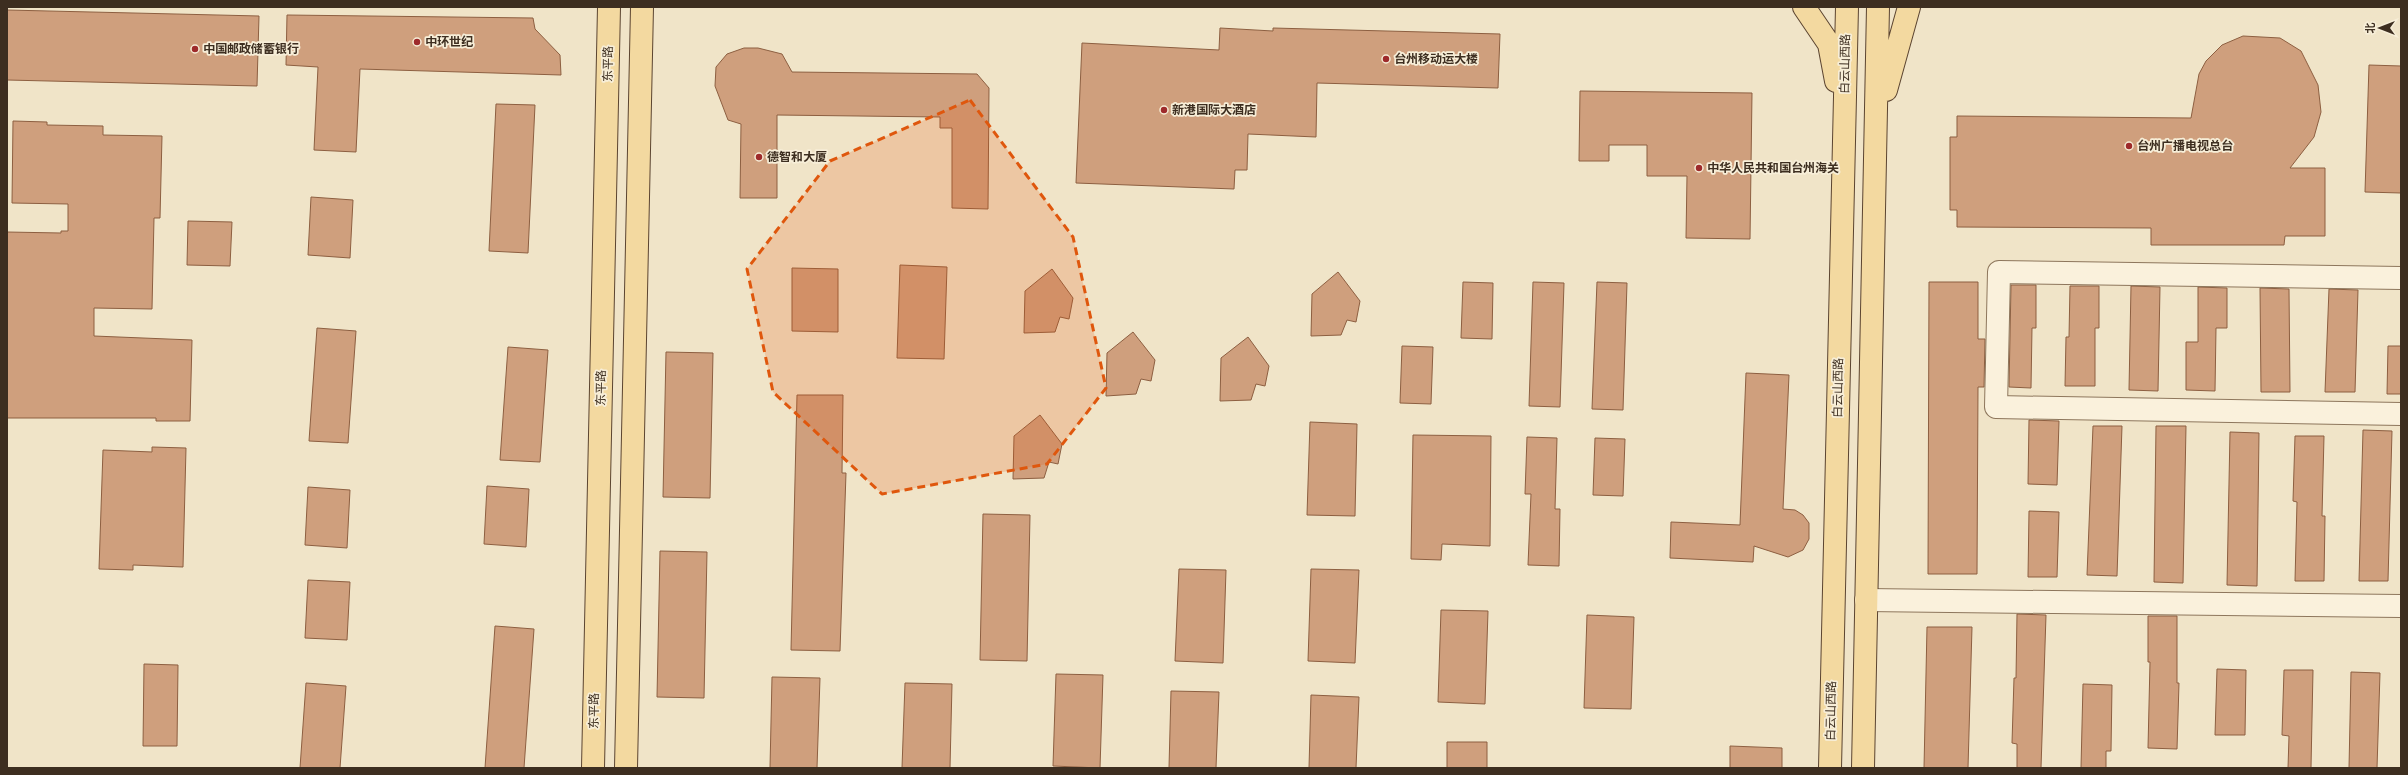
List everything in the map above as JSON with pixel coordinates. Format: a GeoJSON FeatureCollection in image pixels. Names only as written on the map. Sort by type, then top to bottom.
{"type":"FeatureCollection","features":[{"type":"Feature","properties":{"kind":"main road","name":"东平路"},"geometry":{"type":"LineString","coordinates":[[592,768],[609,7]]}},
{"type":"Feature","properties":{"kind":"main road"},"geometry":{"type":"LineString","coordinates":[[626,768],[642,7]]}},
{"type":"Feature","properties":{"kind":"main road"},"geometry":{"type":"LineString","coordinates":[[1804,7],[1829,44],[1844,122]]}},
{"type":"Feature","properties":{"kind":"main road","name":"白云山西路"},"geometry":{"type":"LineString","coordinates":[[1830,768],[1847,7]]}},
{"type":"Feature","properties":{"kind":"main road"},"geometry":{"type":"LineString","coordinates":[[1862,768],[1878,7]]}},
{"type":"Feature","properties":{"kind":"main road"},"geometry":{"type":"LineString","coordinates":[[1875,138],[1891,66],[1909,7]]}},
{"type":"Feature","properties":{"kind":"lane"},"geometry":{"type":"LineString","coordinates":[[2401,278],[1999,272],[1996,407],[2401,414]]}},
{"type":"Feature","properties":{"kind":"lane"},"geometry":{"type":"LineString","coordinates":[[1866,600],[2401,606]]}},
{"type":"Feature","properties":{"kind":"highlighted area"},"geometry":{"type":"Polygon","coordinates":[[[970,100],[1073,237],[1106,388],[1047,464],[882,494],[773,392],[747,269],[830,161],[970,100]]]}},
{"type":"Feature","properties":{"kind":"building"},"geometry":{"type":"Polygon","coordinates":[[[7,10],[259,16],[257,86],[7,80],[7,10]]]}},
{"type":"Feature","properties":{"kind":"building","name":"中环世纪"},"geometry":{"type":"Polygon","coordinates":[[[287,15],[533,18],[535,29],[560,55],[561,75],[360,69],[356,152],[314,150],[318,67],[286,65],[287,15]]]}},
{"type":"Feature","properties":{"kind":"building"},"geometry":{"type":"Polygon","coordinates":[[[1220,28],[1273,31],[1273,28],[1500,34],[1498,88],[1317,83],[1316,137],[1248,134],[1247,170],[1235,170],[1234,189],[1076,183],[1082,43],[1219,50],[1220,28]]]}},
{"type":"Feature","properties":{"kind":"building","name":"台州广播电视总台"},"geometry":{"type":"Polygon","coordinates":[[[2243,36],[2280,38],[2301,51],[2318,85],[2321,112],[2314,137],[2290,168],[2325,168],[2325,236],[2285,236],[2284,245],[2151,245],[2151,228],[1957,227],[1957,210],[1950,210],[1950,137],[1957,137],[1957,116],[2191,118],[2199,74],[2206,61],[2222,45],[2243,36]]]}},
{"type":"Feature","properties":{"kind":"building","name":"德智和大厦"},"geometry":{"type":"Polygon","coordinates":[[[744,48],[758,48],[782,54],[792,72],[977,74],[989,88],[988,209],[952,208],[952,128],[940,128],[940,117],[777,115],[777,198],[740,198],[741,124],[728,120],[715,86],[716,67],[727,54],[744,48]]]}},
{"type":"Feature","properties":{"kind":"building"},"geometry":{"type":"Polygon","coordinates":[[[2369,65],[2401,66],[2401,193],[2365,192],[2369,65]]]}},
{"type":"Feature","properties":{"kind":"building","name":"中华人民共和国台州海关"},"geometry":{"type":"Polygon","coordinates":[[[1580,91],[1752,93],[1750,239],[1686,238],[1687,176],[1647,176],[1647,145],[1609,145],[1609,161],[1579,161],[1580,91]]]}},
{"type":"Feature","properties":{"kind":"building"},"geometry":{"type":"Polygon","coordinates":[[[496,104],[535,105],[528,253],[489,251],[496,104]]]}},
{"type":"Feature","properties":{"kind":"building"},"geometry":{"type":"Polygon","coordinates":[[[13,121],[47,122],[47,125],[103,126],[103,135],[162,136],[160,218],[154,218],[152,309],[94,308],[94,336],[192,340],[190,421],[156,421],[156,418],[7,418],[7,232],[61,233],[61,231],[68,231],[68,204],[12,203],[13,121]]]}},
{"type":"Feature","properties":{"kind":"building"},"geometry":{"type":"Polygon","coordinates":[[[311,197],[353,200],[350,258],[308,255],[311,197]]]}},
{"type":"Feature","properties":{"kind":"building"},"geometry":{"type":"Polygon","coordinates":[[[188,221],[232,222],[230,266],[187,265],[188,221]]]}},
{"type":"Feature","properties":{"kind":"building"},"geometry":{"type":"Polygon","coordinates":[[[900,265],[947,267],[944,359],[897,358],[900,265]]]}},
{"type":"Feature","properties":{"kind":"building"},"geometry":{"type":"Polygon","coordinates":[[[792,268],[838,269],[838,332],[792,331],[792,268]]]}},
{"type":"Feature","properties":{"kind":"building"},"geometry":{"type":"Polygon","coordinates":[[[1052,269],[1073,298],[1069,319],[1060,317],[1055,332],[1024,333],[1025,291],[1052,269]]]}},
{"type":"Feature","properties":{"kind":"building"},"geometry":{"type":"Polygon","coordinates":[[[1338,272],[1360,301],[1356,322],[1347,320],[1341,335],[1311,336],[1312,294],[1338,272]]]}},
{"type":"Feature","properties":{"kind":"building"},"geometry":{"type":"Polygon","coordinates":[[[1463,282],[1493,283],[1492,339],[1461,338],[1463,282]]]}},
{"type":"Feature","properties":{"kind":"building"},"geometry":{"type":"Polygon","coordinates":[[[1533,282],[1564,283],[1560,407],[1529,406],[1533,282]]]}},
{"type":"Feature","properties":{"kind":"building"},"geometry":{"type":"Polygon","coordinates":[[[1597,282],[1627,283],[1623,410],[1592,409],[1597,282]]]}},
{"type":"Feature","properties":{"kind":"building"},"geometry":{"type":"Polygon","coordinates":[[[1929,282],[1978,282],[1978,339],[1985,339],[1984,387],[1978,387],[1977,574],[1928,574],[1929,282]]]}},
{"type":"Feature","properties":{"kind":"building"},"geometry":{"type":"Polygon","coordinates":[[[2011,285],[2036,285],[2036,328],[2032,328],[2031,388],[2009,387],[2011,285]]]}},
{"type":"Feature","properties":{"kind":"building"},"geometry":{"type":"Polygon","coordinates":[[[2070,286],[2099,286],[2099,328],[2095,328],[2095,386],[2065,386],[2066,337],[2069,337],[2070,286]]]}},
{"type":"Feature","properties":{"kind":"building"},"geometry":{"type":"Polygon","coordinates":[[[2131,286],[2160,287],[2158,391],[2129,390],[2131,286]]]}},
{"type":"Feature","properties":{"kind":"building"},"geometry":{"type":"Polygon","coordinates":[[[2198,287],[2227,288],[2227,328],[2216,328],[2215,391],[2186,390],[2186,342],[2198,342],[2198,287]]]}},
{"type":"Feature","properties":{"kind":"building"},"geometry":{"type":"Polygon","coordinates":[[[2260,288],[2289,289],[2290,392],[2261,392],[2260,288]]]}},
{"type":"Feature","properties":{"kind":"building"},"geometry":{"type":"Polygon","coordinates":[[[2329,289],[2358,290],[2355,392],[2325,392],[2329,289]]]}},
{"type":"Feature","properties":{"kind":"building"},"geometry":{"type":"Polygon","coordinates":[[[317,328],[356,331],[348,443],[309,441],[317,328]]]}},
{"type":"Feature","properties":{"kind":"building"},"geometry":{"type":"Polygon","coordinates":[[[1133,332],[1155,360],[1151,381],[1141,379],[1136,394],[1106,396],[1107,353],[1133,332]]]}},
{"type":"Feature","properties":{"kind":"building"},"geometry":{"type":"Polygon","coordinates":[[[1248,337],[1269,366],[1265,386],[1256,384],[1251,400],[1220,401],[1221,358],[1248,337]]]}},
{"type":"Feature","properties":{"kind":"building"},"geometry":{"type":"Polygon","coordinates":[[[1402,346],[1433,347],[1431,404],[1400,403],[1402,346]]]}},
{"type":"Feature","properties":{"kind":"building"},"geometry":{"type":"Polygon","coordinates":[[[2388,346],[2401,346],[2401,394],[2387,394],[2388,346]]]}},
{"type":"Feature","properties":{"kind":"building"},"geometry":{"type":"Polygon","coordinates":[[[508,347],[548,350],[540,462],[500,460],[508,347]]]}},
{"type":"Feature","properties":{"kind":"building"},"geometry":{"type":"Polygon","coordinates":[[[666,352],[713,353],[710,498],[663,497],[666,352]]]}},
{"type":"Feature","properties":{"kind":"building"},"geometry":{"type":"Polygon","coordinates":[[[1746,373],[1789,375],[1783,509],[1795,510],[1803,515],[1809,523],[1809,539],[1803,550],[1788,557],[1754,546],[1753,562],[1670,558],[1671,522],[1740,525],[1746,373]]]}},
{"type":"Feature","properties":{"kind":"building"},"geometry":{"type":"Polygon","coordinates":[[[797,395],[843,395],[842,473],[846,473],[840,651],[791,650],[797,395]]]}},
{"type":"Feature","properties":{"kind":"building"},"geometry":{"type":"Polygon","coordinates":[[[1040,415],[1062,444],[1058,464],[1049,462],[1044,478],[1013,479],[1014,436],[1040,415]]]}},
{"type":"Feature","properties":{"kind":"building"},"geometry":{"type":"Polygon","coordinates":[[[2029,420],[2059,421],[2057,485],[2028,484],[2029,420]]]}},
{"type":"Feature","properties":{"kind":"building"},"geometry":{"type":"Polygon","coordinates":[[[1310,422],[1357,424],[1355,516],[1307,515],[1310,422]]]}},
{"type":"Feature","properties":{"kind":"building"},"geometry":{"type":"Polygon","coordinates":[[[2093,426],[2122,426],[2117,576],[2087,575],[2093,426]]]}},
{"type":"Feature","properties":{"kind":"building"},"geometry":{"type":"Polygon","coordinates":[[[2156,426],[2186,426],[2183,583],[2154,582],[2156,426]]]}},
{"type":"Feature","properties":{"kind":"building"},"geometry":{"type":"Polygon","coordinates":[[[2363,430],[2392,431],[2388,581],[2359,581],[2363,430]]]}},
{"type":"Feature","properties":{"kind":"building"},"geometry":{"type":"Polygon","coordinates":[[[2230,432],[2259,433],[2257,586],[2227,585],[2230,432]]]}},
{"type":"Feature","properties":{"kind":"building"},"geometry":{"type":"Polygon","coordinates":[[[1413,435],[1491,436],[1490,546],[1442,544],[1441,560],[1411,559],[1413,435]]]}},
{"type":"Feature","properties":{"kind":"building"},"geometry":{"type":"Polygon","coordinates":[[[2295,436],[2324,436],[2322,516],[2325,516],[2324,581],[2295,581],[2297,502],[2293,501],[2295,436]]]}},
{"type":"Feature","properties":{"kind":"building"},"geometry":{"type":"Polygon","coordinates":[[[1527,437],[1557,438],[1555,509],[1560,509],[1559,566],[1528,565],[1531,494],[1525,494],[1527,437]]]}},
{"type":"Feature","properties":{"kind":"building"},"geometry":{"type":"Polygon","coordinates":[[[1595,438],[1625,439],[1623,496],[1593,495],[1595,438]]]}},
{"type":"Feature","properties":{"kind":"building"},"geometry":{"type":"Polygon","coordinates":[[[152,447],[186,448],[183,567],[133,565],[133,570],[99,569],[103,450],[152,452],[152,447]]]}},
{"type":"Feature","properties":{"kind":"building"},"geometry":{"type":"Polygon","coordinates":[[[487,486],[529,489],[526,547],[484,544],[487,486]]]}},
{"type":"Feature","properties":{"kind":"building"},"geometry":{"type":"Polygon","coordinates":[[[308,487],[350,490],[347,548],[305,545],[308,487]]]}},
{"type":"Feature","properties":{"kind":"building"},"geometry":{"type":"Polygon","coordinates":[[[2029,511],[2059,512],[2057,577],[2028,577],[2029,511]]]}},
{"type":"Feature","properties":{"kind":"building"},"geometry":{"type":"Polygon","coordinates":[[[983,514],[1030,515],[1027,661],[980,660],[983,514]]]}},
{"type":"Feature","properties":{"kind":"building"},"geometry":{"type":"Polygon","coordinates":[[[660,551],[707,552],[704,698],[657,697],[660,551]]]}},
{"type":"Feature","properties":{"kind":"building"},"geometry":{"type":"Polygon","coordinates":[[[1179,569],[1226,570],[1223,663],[1175,661],[1179,569]]]}},
{"type":"Feature","properties":{"kind":"building"},"geometry":{"type":"Polygon","coordinates":[[[1311,569],[1359,570],[1355,663],[1308,661],[1311,569]]]}},
{"type":"Feature","properties":{"kind":"building"},"geometry":{"type":"Polygon","coordinates":[[[308,580],[350,582],[347,640],[305,638],[308,580]]]}},
{"type":"Feature","properties":{"kind":"building"},"geometry":{"type":"Polygon","coordinates":[[[1441,610],[1488,611],[1485,704],[1438,702],[1441,610]]]}},
{"type":"Feature","properties":{"kind":"building"},"geometry":{"type":"Polygon","coordinates":[[[2017,614],[2046,615],[2041,768],[2017,768],[2017,744],[2012,743],[2014,678],[2016,678],[2017,614]]]}},
{"type":"Feature","properties":{"kind":"building"},"geometry":{"type":"Polygon","coordinates":[[[1587,615],[1634,617],[1631,709],[1584,708],[1587,615]]]}},
{"type":"Feature","properties":{"kind":"building"},"geometry":{"type":"Polygon","coordinates":[[[2148,616],[2177,616],[2177,683],[2179,683],[2177,749],[2148,748],[2150,662],[2148,662],[2148,616]]]}},
{"type":"Feature","properties":{"kind":"building"},"geometry":{"type":"Polygon","coordinates":[[[495,626],[534,629],[524,768],[485,768],[495,626]]]}},
{"type":"Feature","properties":{"kind":"building"},"geometry":{"type":"Polygon","coordinates":[[[1927,627],[1972,627],[1968,768],[1924,768],[1927,627]]]}},
{"type":"Feature","properties":{"kind":"building"},"geometry":{"type":"Polygon","coordinates":[[[144,664],[178,665],[177,746],[143,746],[144,664]]]}},
{"type":"Feature","properties":{"kind":"building"},"geometry":{"type":"Polygon","coordinates":[[[2217,669],[2246,670],[2245,735],[2215,735],[2217,669]]]}},
{"type":"Feature","properties":{"kind":"building"},"geometry":{"type":"Polygon","coordinates":[[[2284,670],[2313,670],[2311,768],[2288,768],[2289,736],[2282,735],[2284,670]]]}},
{"type":"Feature","properties":{"kind":"building"},"geometry":{"type":"Polygon","coordinates":[[[2351,672],[2380,673],[2377,768],[2349,768],[2351,672]]]}},
{"type":"Feature","properties":{"kind":"building"},"geometry":{"type":"Polygon","coordinates":[[[1056,674],[1103,675],[1100,768],[1053,766],[1056,674]]]}},
{"type":"Feature","properties":{"kind":"building"},"geometry":{"type":"Polygon","coordinates":[[[772,677],[820,678],[817,768],[770,768],[772,677]]]}},
{"type":"Feature","properties":{"kind":"building"},"geometry":{"type":"Polygon","coordinates":[[[306,683],[346,686],[340,768],[300,768],[306,683]]]}},
{"type":"Feature","properties":{"kind":"building"},"geometry":{"type":"Polygon","coordinates":[[[905,683],[952,684],[950,768],[902,768],[905,683]]]}},
{"type":"Feature","properties":{"kind":"building"},"geometry":{"type":"Polygon","coordinates":[[[2083,684],[2112,685],[2111,751],[2106,751],[2106,768],[2081,768],[2083,684]]]}},
{"type":"Feature","properties":{"kind":"building"},"geometry":{"type":"Polygon","coordinates":[[[1171,691],[1219,692],[1216,768],[1169,768],[1171,691]]]}},
{"type":"Feature","properties":{"kind":"building"},"geometry":{"type":"Polygon","coordinates":[[[1311,695],[1359,697],[1356,768],[1309,768],[1311,695]]]}},
{"type":"Feature","properties":{"kind":"building"},"geometry":{"type":"Polygon","coordinates":[[[1447,742],[1487,742],[1487,768],[1447,768],[1447,742]]]}},
{"type":"Feature","properties":{"kind":"building"},"geometry":{"type":"Polygon","coordinates":[[[1730,746],[1782,748],[1782,768],[1730,768],[1730,746]]]}},
{"type":"Feature","properties":{"kind":"place","name":"中环世纪"},"geometry":{"type":"Point","coordinates":[417,42]}},
{"type":"Feature","properties":{"kind":"place","name":"中国邮政储蓄银行"},"geometry":{"type":"Point","coordinates":[195,49]}},
{"type":"Feature","properties":{"kind":"place","name":"台州移动运大楼"},"geometry":{"type":"Point","coordinates":[1386,59]}},
{"type":"Feature","properties":{"kind":"place","name":"新港国际大酒店"},"geometry":{"type":"Point","coordinates":[1164,110]}},
{"type":"Feature","properties":{"kind":"place","name":"台州广播电视总台"},"geometry":{"type":"Point","coordinates":[2129,146]}},
{"type":"Feature","properties":{"kind":"place","name":"德智和大厦"},"geometry":{"type":"Point","coordinates":[759,157]}},
{"type":"Feature","properties":{"kind":"place","name":"中华人民共和国台州海关"},"geometry":{"type":"Point","coordinates":[1699,168]}}]}
